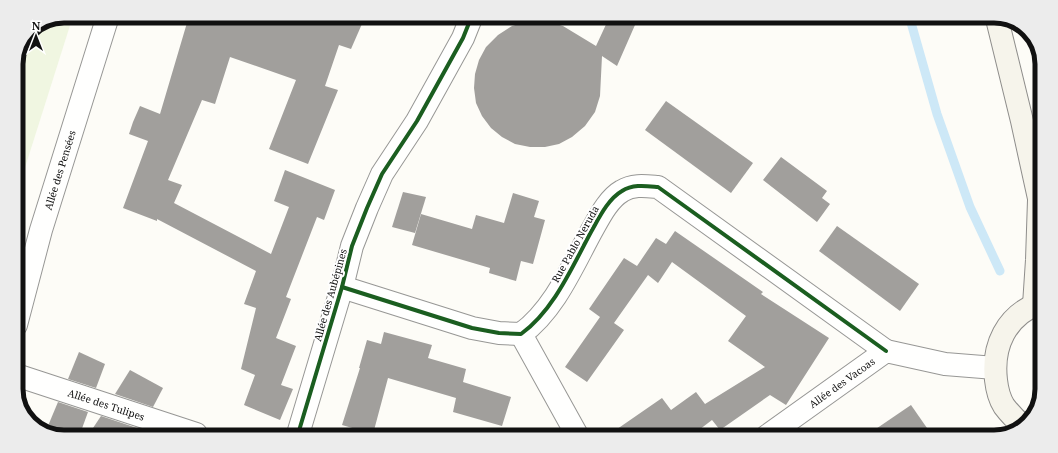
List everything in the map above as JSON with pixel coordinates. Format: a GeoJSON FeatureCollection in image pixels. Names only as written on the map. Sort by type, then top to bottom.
{"type":"FeatureCollection","features":[{"type":"Feature","properties":{"kind":"street","name":"Allée des Pensées"},"geometry":{"type":"LineString","coordinates":[[23,299],[41,230],[106,23]]}},
{"type":"Feature","properties":{"kind":"street","name":"Allée des Aubépines"},"geometry":{"type":"LineString","coordinates":[[299,430],[342,287],[352,246],[367,208],[382,174],[417,120],[463,38],[469,23]]}},
{"type":"Feature","properties":{"kind":"street"},"geometry":{"type":"LineString","coordinates":[[998,23],[1035,179]]}},
{"type":"Feature","properties":{"kind":"street","name":"Rue Pablo Neruda"},"geometry":{"type":"LineString","coordinates":[[521,334],[532,326],[557,292],[606,205],[622,191],[639,185],[658,187],[886,351]]}},
{"type":"Feature","properties":{"kind":"street"},"geometry":{"type":"LineString","coordinates":[[342,287],[472,328],[521,334],[575,430]]}},
{"type":"Feature","properties":{"kind":"street"},"geometry":{"type":"LineString","coordinates":[[1018,422],[1004,405],[997,390],[994,368],[995,357],[1000,341],[1008,326],[1020,314],[1035,305]]}},
{"type":"Feature","properties":{"kind":"street"},"geometry":{"type":"LineString","coordinates":[[886,351],[945,364],[994,368]]}},
{"type":"Feature","properties":{"kind":"street","name":"Allée des Vacoas"},"geometry":{"type":"LineString","coordinates":[[775,430],[886,351]]}},
{"type":"Feature","properties":{"kind":"street","name":"Allée des Tulipes"},"geometry":{"type":"LineString","coordinates":[[23,377],[184,430]]}},
{"type":"Feature","properties":{"kind":"green space"},"geometry":{"type":"Polygon","coordinates":[[[71,23],[23,174],[23,61],[26,48],[35,35],[48,26],[71,23]]]}},
{"type":"Feature","properties":{"kind":"green space"},"geometry":{"type":"Polygon","coordinates":[[[1030,45],[1035,61],[1035,71],[1030,45]]]}},
{"type":"Feature","properties":{"kind":"building"},"geometry":{"type":"Polygon","coordinates":[[[187,23],[362,23],[351,49],[339,45],[325,86],[338,90],[308,164],[269,149],[296,80],[230,57],[215,104],[202,100],[168,180],[182,185],[174,203],[271,254],[289,207],[274,201],[285,170],[335,190],[324,220],[317,217],[286,297],[291,299],[276,338],[296,346],[281,385],[293,389],[280,420],[244,405],[255,375],[241,369],[256,308],[244,304],[256,271],[157,219],[157,221],[123,208],[148,141],[129,134],[133,122],[140,106],[160,114],[187,23]]]}},
{"type":"Feature","properties":{"kind":"building"},"geometry":{"type":"Polygon","coordinates":[[[522,23],[553,23],[563,26],[596,46],[607,23],[631,23],[635,25],[617,66],[602,56],[600,96],[595,112],[585,126],[572,137],[559,144],[545,147],[530,147],[515,144],[502,137],[491,128],[482,116],[476,103],[474,88],[475,74],[479,60],[486,47],[498,35],[512,26],[522,23]]]}},
{"type":"Feature","properties":{"kind":"building"},"geometry":{"type":"Polygon","coordinates":[[[666,101],[753,163],[731,193],[645,130],[666,101]]]}},
{"type":"Feature","properties":{"kind":"building"},"geometry":{"type":"Polygon","coordinates":[[[781,157],[827,191],[822,198],[830,204],[817,222],[763,180],[781,157]]]}},
{"type":"Feature","properties":{"kind":"building"},"geometry":{"type":"Polygon","coordinates":[[[403,192],[426,197],[415,233],[392,227],[403,192]]]}},
{"type":"Feature","properties":{"kind":"building"},"geometry":{"type":"Polygon","coordinates":[[[513,193],[539,201],[534,217],[545,220],[533,264],[521,261],[516,281],[489,273],[490,268],[412,245],[421,214],[472,229],[476,215],[504,223],[513,193]]]}},
{"type":"Feature","properties":{"kind":"building"},"geometry":{"type":"Polygon","coordinates":[[[837,226],[919,284],[900,311],[819,251],[837,226]]]}},
{"type":"Feature","properties":{"kind":"building"},"geometry":{"type":"Polygon","coordinates":[[[675,231],[763,292],[761,294],[829,338],[786,405],[770,395],[720,430],[712,420],[699,430],[616,430],[662,398],[671,410],[696,392],[705,404],[765,367],[728,341],[746,316],[672,262],[658,283],[648,275],[614,323],[624,330],[587,382],[565,367],[600,317],[589,309],[624,258],[637,266],[656,238],[666,244],[675,231]]]}},
{"type":"Feature","properties":{"kind":"building"},"geometry":{"type":"Polygon","coordinates":[[[384,332],[432,345],[428,358],[466,369],[463,382],[511,397],[502,426],[453,412],[456,398],[388,378],[374,430],[359,430],[342,425],[367,340],[381,344],[384,332]]]}},
{"type":"Feature","properties":{"kind":"building"},"geometry":{"type":"Polygon","coordinates":[[[79,352],[105,364],[96,388],[68,379],[79,352]]]}},
{"type":"Feature","properties":{"kind":"building"},"geometry":{"type":"Polygon","coordinates":[[[130,370],[163,388],[153,407],[115,394],[130,370]]]}},
{"type":"Feature","properties":{"kind":"building"},"geometry":{"type":"Polygon","coordinates":[[[58,402],[88,412],[81,430],[64,430],[48,427],[58,402]]]}},
{"type":"Feature","properties":{"kind":"building"},"geometry":{"type":"Polygon","coordinates":[[[911,405],[927,428],[924,430],[874,430],[911,405]]]}},
{"type":"Feature","properties":{"kind":"building"},"geometry":{"type":"Polygon","coordinates":[[[101,416],[140,429],[140,430],[92,430],[101,416]]]}},
{"type":"Feature","properties":{"kind":"waterway"},"geometry":{"type":"LineString","coordinates":[[911,23],[937,114],[970,207],[1000,271]]}},
{"type":"Feature","properties":{"kind":"cycle path"},"geometry":{"type":"LineString","coordinates":[[299,430],[342,287],[352,246],[367,208],[382,174],[417,121],[463,38],[469,23]]}},
{"type":"Feature","properties":{"kind":"cycle path"},"geometry":{"type":"LineString","coordinates":[[342,287],[472,328],[499,333],[521,334],[533,324],[553,300],[591,232],[612,199],[617,194],[631,187],[658,187],[886,351]]}}]}
